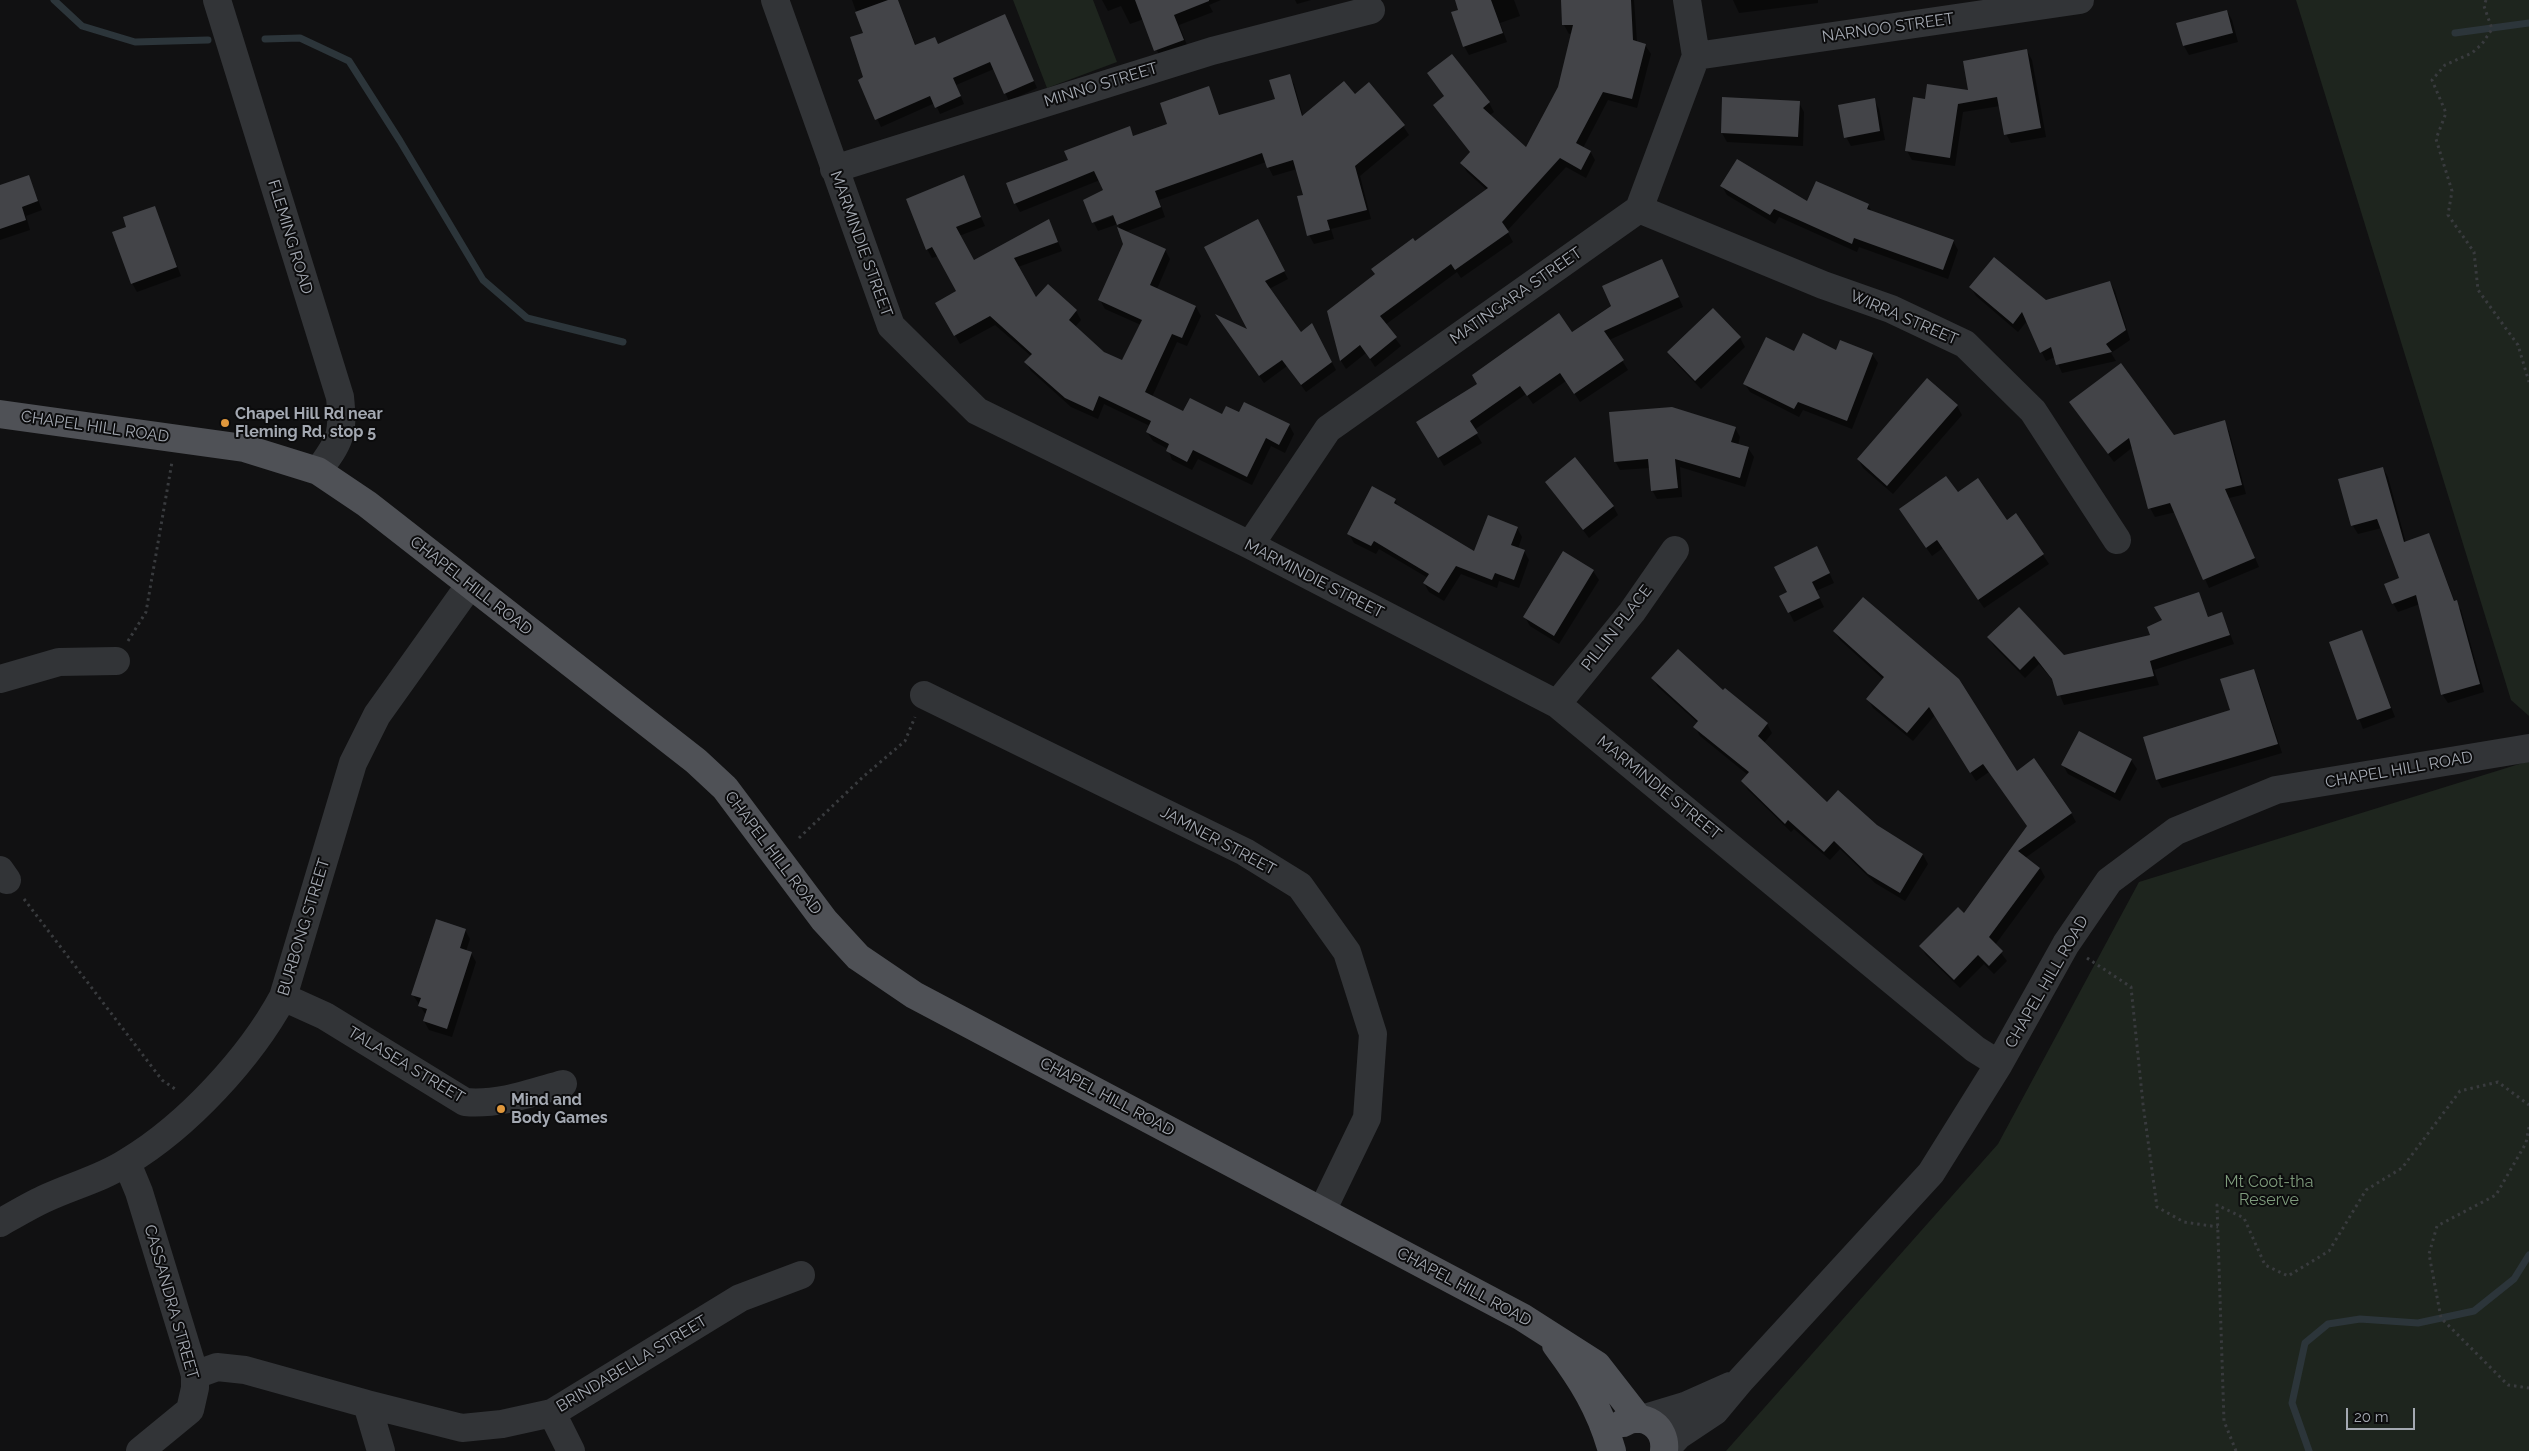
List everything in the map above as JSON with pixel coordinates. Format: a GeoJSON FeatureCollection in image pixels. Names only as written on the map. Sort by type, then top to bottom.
{"type":"FeatureCollection","features":[{"type":"Feature","properties":{"kind":"main road","name":"CHAPEL HILL ROAD"},"geometry":{"type":"LineString","coordinates":[[0,414],[244,448],[318,471],[367,504],[696,761],[718,781],[824,920],[858,956],[914,994],[1522,1317],[1597,1365],[1641,1419]]}},
{"type":"Feature","properties":{"kind":"main road","name":"CHAPEL HILL ROAD"},"geometry":{"type":"LineString","coordinates":[[1548,1334],[1588,1390],[1602,1420],[1612,1451]]}},
{"type":"Feature","properties":{"kind":"main road"},"geometry":{"type":"LineString","coordinates":[[1612,1451],[1612,1438],[1616,1430],[1626,1421],[1641,1419],[1654,1425],[1660,1432],[1664,1440],[1664,1451]]}},
{"type":"Feature","properties":{"kind":"street","name":"FLEMING ROAD"},"geometry":{"type":"LineString","coordinates":[[217,0],[340,397],[342,423],[337,444],[318,471]]}},
{"type":"Feature","properties":{"kind":"street","name":"MARMINDIE STREET"},"geometry":{"type":"LineString","coordinates":[[775,0],[891,326],[977,411],[1250,545],[1557,704],[1975,1049],[1999,1064]]}},
{"type":"Feature","properties":{"kind":"street"},"geometry":{"type":"LineString","coordinates":[[1639,209],[1696,56],[1687,0]]}},
{"type":"Feature","properties":{"kind":"street","name":"NARNOO STREET"},"geometry":{"type":"LineString","coordinates":[[1696,56],[2080,0]]}},
{"type":"Feature","properties":{"kind":"street","name":"MINNO STREET"},"geometry":{"type":"LineString","coordinates":[[834,169],[1212,50],[1371,10]]}},
{"type":"Feature","properties":{"kind":"street","name":"WIRRA STREET"},"geometry":{"type":"LineString","coordinates":[[1639,209],[1823,286],[1891,309],[1965,344],[2033,411],[2118,540]]}},
{"type":"Feature","properties":{"kind":"street","name":"MATINGARA STREET"},"geometry":{"type":"LineString","coordinates":[[1250,545],[1328,428],[1639,209]]}},
{"type":"Feature","properties":{"kind":"street","name":"PILLIN PLACE"},"geometry":{"type":"LineString","coordinates":[[1557,704],[1632,612],[1675,550]]}},
{"type":"Feature","properties":{"kind":"street","name":"BURBONG STREET"},"geometry":{"type":"LineString","coordinates":[[0,1223],[44,1199],[98,1178],[150,1148],[215,1090],[269,1023],[283,997],[353,763],[377,715],[470,586]]}},
{"type":"Feature","properties":{"kind":"street"},"geometry":{"type":"LineString","coordinates":[[0,679],[59,662],[116,660]]}},
{"type":"Feature","properties":{"kind":"street","name":"JAMNER STREET"},"geometry":{"type":"LineString","coordinates":[[924,695],[1245,852],[1300,886],[1347,952],[1373,1034],[1367,1118],[1322,1211]]}},
{"type":"Feature","properties":{"kind":"street","name":"CHAPEL HILL ROAD"},"geometry":{"type":"LineString","coordinates":[[1664,1451],[1679,1435],[1720,1407],[1740,1381],[1931,1173],[1999,1064],[2066,944],[2109,881],[2176,831],[2276,790],[2529,748]]}},
{"type":"Feature","properties":{"kind":"street","name":"TALASEA STREET"},"geometry":{"type":"LineString","coordinates":[[283,997],[325,1016],[465,1102],[485,1104],[563,1084]]}},
{"type":"Feature","properties":{"kind":"street","name":"CASSANDRA STREET"},"geometry":{"type":"LineString","coordinates":[[127,1163],[139,1192],[195,1375],[195,1388],[190,1410],[140,1451]]}},
{"type":"Feature","properties":{"kind":"street","name":"BRINDABELLA STREET"},"geometry":{"type":"LineString","coordinates":[[195,1375],[218,1367],[245,1370],[462,1428],[502,1424],[552,1413],[740,1298],[801,1276]]}},
{"type":"Feature","properties":{"kind":"street","name":"CHAPEL HILL ROAD"},"geometry":{"type":"LineString","coordinates":[[1641,1419],[1685,1406],[1740,1381]]}},
{"type":"Feature","properties":{"kind":"street"},"geometry":{"type":"LineString","coordinates":[[367,1404],[381,1451]]}},
{"type":"Feature","properties":{"kind":"street"},"geometry":{"type":"LineString","coordinates":[[552,1413],[571,1451]]}},
{"type":"Feature","properties":{"kind":"path"},"geometry":{"type":"LineString","coordinates":[[2486,0],[2484,6],[2492,29],[2482,44],[2472,53],[2445,65],[2432,80],[2446,113],[2436,139],[2452,191],[2448,215],[2474,252],[2478,290],[2518,345],[2529,382]]}},
{"type":"Feature","properties":{"kind":"path"},"geometry":{"type":"LineString","coordinates":[[116,660],[146,612],[172,461]]}},
{"type":"Feature","properties":{"kind":"path"},"geometry":{"type":"LineString","coordinates":[[799,838],[864,776],[905,741],[924,695]]}},
{"type":"Feature","properties":{"kind":"path"},"geometry":{"type":"LineString","coordinates":[[3,875],[28,903],[162,1080],[175,1089]]}},
{"type":"Feature","properties":{"kind":"path"},"geometry":{"type":"LineString","coordinates":[[2066,944],[2131,987],[2143,1104],[2157,1207],[2184,1222],[2218,1227]]}},
{"type":"Feature","properties":{"kind":"path"},"geometry":{"type":"LineString","coordinates":[[2236,1451],[2224,1421],[2217,1205],[2244,1218],[2265,1265],[2288,1276],[2329,1251],[2366,1190],[2402,1168],[2460,1092],[2498,1082],[2529,1105]]}},
{"type":"Feature","properties":{"kind":"path"},"geometry":{"type":"LineString","coordinates":[[2529,1127],[2528,1143],[2496,1195],[2437,1226],[2430,1254],[2441,1318],[2508,1385],[2529,1388]]}},
{"type":"Feature","properties":{"kind":"green space"},"geometry":{"type":"Polygon","coordinates":[[[1013,0],[1093,0],[1117,62],[1047,88],[1013,0]]]}},
{"type":"Feature","properties":{"kind":"green space"},"geometry":{"type":"Polygon","coordinates":[[[2296,0],[2529,0],[2529,716],[2511,700],[2296,0]]]}},
{"type":"Feature","properties":{"kind":"green space","name":"Mt Coot-tha Reserve"},"geometry":{"type":"Polygon","coordinates":[[[2529,761],[2529,1451],[1726,1451],[1998,1144],[2139,882],[2529,761]]]}},
{"type":"Feature","properties":{"kind":"building"},"geometry":{"type":"Polygon","coordinates":[[[888,0],[898,0],[915,45],[935,37],[938,44],[1005,14],[1034,81],[1004,94],[990,62],[953,78],[961,96],[935,108],[930,96],[875,120],[858,80],[863,77],[850,37],[863,33],[855,12],[888,0]]]}},
{"type":"Feature","properties":{"kind":"building"},"geometry":{"type":"Polygon","coordinates":[[[1135,0],[1209,1],[1174,15],[1184,40],[1154,51],[1135,0]]]}},
{"type":"Feature","properties":{"kind":"building"},"geometry":{"type":"Polygon","coordinates":[[[1455,0],[1491,0],[1503,33],[1463,47],[1451,12],[1458,10],[1455,0]]]}},
{"type":"Feature","properties":{"kind":"building"},"geometry":{"type":"Polygon","coordinates":[[[1561,0],[1631,0],[1633,40],[1646,44],[1632,99],[1603,92],[1576,143],[1591,151],[1581,170],[1560,158],[1502,222],[1509,232],[1455,270],[1451,264],[1380,316],[1397,337],[1370,359],[1360,345],[1340,361],[1327,311],[1375,274],[1371,269],[1413,238],[1415,241],[1488,188],[1460,163],[1470,152],[1433,105],[1444,96],[1427,73],[1452,54],[1490,102],[1483,108],[1526,147],[1558,87],[1573,25],[1562,25],[1561,0]]]}},
{"type":"Feature","properties":{"kind":"building"},"geometry":{"type":"Polygon","coordinates":[[[2227,10],[2233,33],[2183,46],[2176,23],[2227,10]]]}},
{"type":"Feature","properties":{"kind":"building"},"geometry":{"type":"Polygon","coordinates":[[[2027,49],[2041,128],[2004,135],[1997,97],[1958,104],[1950,158],[1905,151],[1913,97],[1925,99],[1927,84],[1968,90],[1963,61],[2027,49]]]}},
{"type":"Feature","properties":{"kind":"building"},"geometry":{"type":"Polygon","coordinates":[[[1290,74],[1302,116],[1344,81],[1355,94],[1369,82],[1405,125],[1355,166],[1367,210],[1327,220],[1330,230],[1307,236],[1297,196],[1303,195],[1293,160],[1267,168],[1262,153],[1155,191],[1161,207],[1117,225],[1113,215],[1092,223],[1083,200],[1103,190],[1094,171],[1014,204],[1006,183],[1068,160],[1064,151],[1130,126],[1133,136],[1167,124],[1160,103],[1209,86],[1219,115],[1275,99],[1269,80],[1290,74]]]}},
{"type":"Feature","properties":{"kind":"building"},"geometry":{"type":"Polygon","coordinates":[[[1722,97],[1800,101],[1798,137],[1721,133],[1722,97]]]}},
{"type":"Feature","properties":{"kind":"building"},"geometry":{"type":"Polygon","coordinates":[[[1875,98],[1880,131],[1844,138],[1838,105],[1875,98]]]}},
{"type":"Feature","properties":{"kind":"building"},"geometry":{"type":"Polygon","coordinates":[[[1737,159],[1807,201],[1816,181],[1869,204],[1867,209],[1954,240],[1943,270],[1854,238],[1852,244],[1774,209],[1770,215],[1720,186],[1737,159]]]}},
{"type":"Feature","properties":{"kind":"building"},"geometry":{"type":"Polygon","coordinates":[[[29,175],[38,201],[22,207],[26,220],[0,229],[0,185],[29,175]]]}},
{"type":"Feature","properties":{"kind":"building"},"geometry":{"type":"Polygon","coordinates":[[[964,175],[981,217],[956,227],[974,260],[1049,219],[1058,242],[1014,258],[1036,297],[1048,284],[1077,310],[1069,320],[1104,352],[1122,360],[1142,320],[1098,300],[1123,244],[1117,227],[1166,249],[1150,285],[1196,306],[1182,338],[1172,334],[1145,392],[1183,411],[1190,398],[1222,414],[1226,406],[1239,412],[1244,402],[1290,424],[1279,445],[1266,438],[1247,477],[1193,450],[1187,462],[1166,451],[1169,444],[1146,432],[1151,421],[1099,396],[1093,411],[1065,398],[1024,362],[1032,354],[990,316],[954,336],[935,303],[956,291],[932,247],[926,250],[906,199],[964,175]]]}},
{"type":"Feature","properties":{"kind":"building"},"geometry":{"type":"Polygon","coordinates":[[[155,206],[177,267],[131,284],[112,232],[126,227],[123,217],[155,206]]]}},
{"type":"Feature","properties":{"kind":"building"},"geometry":{"type":"Polygon","coordinates":[[[1258,219],[1285,271],[1265,281],[1301,332],[1312,323],[1332,362],[1301,385],[1282,360],[1259,376],[1215,314],[1247,329],[1204,247],[1258,219]]]}},
{"type":"Feature","properties":{"kind":"building"},"geometry":{"type":"Polygon","coordinates":[[[1994,257],[2046,300],[2110,281],[2126,330],[2106,344],[2112,352],[2056,365],[2051,347],[2040,353],[2022,312],[2013,324],[1969,287],[1994,257]]]}},
{"type":"Feature","properties":{"kind":"building"},"geometry":{"type":"Polygon","coordinates":[[[1662,259],[1679,297],[1604,331],[1624,360],[1574,394],[1560,373],[1527,396],[1520,386],[1470,421],[1478,433],[1438,458],[1416,422],[1477,384],[1472,375],[1559,313],[1572,332],[1611,306],[1602,286],[1662,259]]]}},
{"type":"Feature","properties":{"kind":"building"},"geometry":{"type":"Polygon","coordinates":[[[1713,308],[1741,337],[1695,381],[1667,352],[1713,308]]]}},
{"type":"Feature","properties":{"kind":"building"},"geometry":{"type":"Polygon","coordinates":[[[1803,333],[1836,350],[1840,340],[1873,353],[1847,421],[1798,402],[1794,409],[1743,384],[1766,337],[1794,351],[1803,333]]]}},
{"type":"Feature","properties":{"kind":"building"},"geometry":{"type":"Polygon","coordinates":[[[2121,363],[2174,435],[2225,420],[2242,485],[2225,489],[2255,558],[2203,580],[2170,503],[2148,509],[2129,438],[2108,454],[2069,402],[2121,363]]]}},
{"type":"Feature","properties":{"kind":"building"},"geometry":{"type":"Polygon","coordinates":[[[1927,378],[1958,405],[1887,486],[1857,459],[1927,378]]]}},
{"type":"Feature","properties":{"kind":"building"},"geometry":{"type":"Polygon","coordinates":[[[1672,407],[1736,427],[1731,442],[1749,447],[1740,478],[1675,459],[1678,488],[1651,491],[1648,459],[1614,462],[1609,412],[1672,407]]]}},
{"type":"Feature","properties":{"kind":"building"},"geometry":{"type":"Polygon","coordinates":[[[1575,457],[1614,506],[1583,530],[1545,482],[1575,457]]]}},
{"type":"Feature","properties":{"kind":"building"},"geometry":{"type":"Polygon","coordinates":[[[2383,467],[2404,542],[2429,533],[2454,601],[2457,600],[2480,684],[2441,695],[2416,595],[2392,604],[2384,584],[2399,578],[2377,519],[2351,526],[2338,479],[2383,467]]]}},
{"type":"Feature","properties":{"kind":"building"},"geometry":{"type":"Polygon","coordinates":[[[1946,476],[1958,492],[1978,478],[2007,520],[2016,513],[2044,554],[1978,600],[1937,540],[1926,548],[1899,509],[1946,476]]]}},
{"type":"Feature","properties":{"kind":"building"},"geometry":{"type":"Polygon","coordinates":[[[1372,486],[1396,499],[1394,503],[1474,551],[1488,515],[1518,527],[1511,545],[1525,550],[1514,580],[1495,573],[1492,580],[1456,566],[1439,593],[1423,583],[1429,574],[1374,541],[1371,546],[1347,534],[1372,486]]]}},
{"type":"Feature","properties":{"kind":"building"},"geometry":{"type":"Polygon","coordinates":[[[1817,546],[1830,573],[1812,582],[1820,598],[1788,613],[1779,596],[1787,592],[1774,567],[1817,546]]]}},
{"type":"Feature","properties":{"kind":"building"},"geometry":{"type":"Polygon","coordinates":[[[1563,551],[1594,570],[1554,636],[1523,617],[1563,551]]]}},
{"type":"Feature","properties":{"kind":"building"},"geometry":{"type":"Polygon","coordinates":[[[2199,592],[2208,617],[2222,612],[2230,635],[2150,661],[2154,676],[2057,696],[2052,679],[2034,656],[2020,670],[1987,637],[2019,607],[2064,655],[2150,635],[2147,627],[2162,620],[2154,607],[2199,592]]]}},
{"type":"Feature","properties":{"kind":"building"},"geometry":{"type":"Polygon","coordinates":[[[1863,597],[1959,679],[2017,771],[2034,758],[2072,813],[2018,851],[2040,868],[1989,937],[2003,951],[1989,966],[1978,955],[1954,980],[1919,946],[1958,907],[1964,913],[2027,826],[1983,764],[1970,773],[1929,707],[1907,733],[1866,699],[1884,677],[1833,631],[1863,597]]]}},
{"type":"Feature","properties":{"kind":"building"},"geometry":{"type":"Polygon","coordinates":[[[2362,630],[2391,708],[2357,720],[2329,642],[2362,630]]]}},
{"type":"Feature","properties":{"kind":"building"},"geometry":{"type":"Polygon","coordinates":[[[1678,649],[1723,690],[1725,688],[1768,723],[1758,736],[1827,802],[1838,790],[1877,825],[1923,854],[1900,893],[1868,874],[1834,841],[1824,852],[1788,820],[1785,824],[1741,781],[1749,772],[1693,727],[1698,721],[1651,678],[1678,649]]]}},
{"type":"Feature","properties":{"kind":"building"},"geometry":{"type":"Polygon","coordinates":[[[2254,669],[2278,744],[2156,780],[2143,737],[2230,710],[2220,679],[2254,669]]]}},
{"type":"Feature","properties":{"kind":"building"},"geometry":{"type":"Polygon","coordinates":[[[2079,731],[2132,759],[2115,793],[2061,765],[2079,731]]]}},
{"type":"Feature","properties":{"kind":"building"},"geometry":{"type":"Polygon","coordinates":[[[436,919],[466,929],[460,948],[472,952],[447,1029],[423,1021],[427,1009],[418,1006],[421,998],[411,995],[436,919]]]}},
{"type":"Feature","properties":{"kind":"waterway"},"geometry":{"type":"LineString","coordinates":[[54,0],[82,26],[135,42],[208,40]]}},
{"type":"Feature","properties":{"kind":"waterway"},"geometry":{"type":"LineString","coordinates":[[2455,33],[2529,23]]}},
{"type":"Feature","properties":{"kind":"waterway"},"geometry":{"type":"LineString","coordinates":[[265,39],[300,38],[349,61],[400,141],[483,280],[527,318],[623,342]]}},
{"type":"Feature","properties":{"kind":"waterway"},"geometry":{"type":"LineString","coordinates":[[2309,1451],[2292,1403],[2305,1343],[2328,1324],[2360,1319],[2418,1323],[2474,1311],[2514,1279],[2529,1255]]}},
{"type":"Feature","properties":{"kind":"place","name":"Chapel Hill Rd near Fleming Rd, stop 5"},"geometry":{"type":"Point","coordinates":[225,423]}},
{"type":"Feature","properties":{"kind":"place","name":"Mind and Body Games"},"geometry":{"type":"Point","coordinates":[501,1109]}}]}
